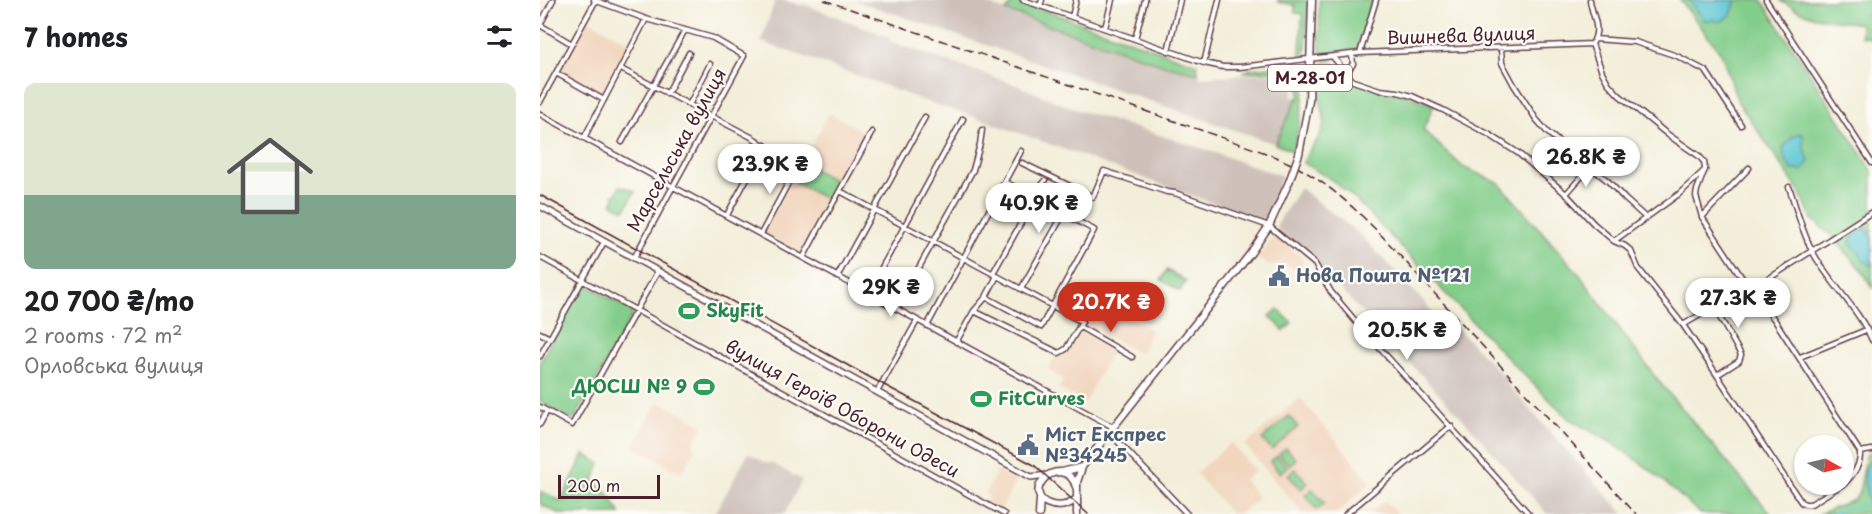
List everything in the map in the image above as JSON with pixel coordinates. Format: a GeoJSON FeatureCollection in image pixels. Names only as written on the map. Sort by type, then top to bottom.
{"type":"FeatureCollection","features":[{"type":"Feature","properties":{"kind":"highway","name":"М-28-01"},"geometry":{"type":"LineString","coordinates":[[1077,493],[1082,466],[1250,254],[1269,226],[1299,154],[1309,101],[1312,0]]}},
{"type":"Feature","properties":{"kind":"highway"},"geometry":{"type":"LineString","coordinates":[[1077,493],[1070,507],[1060,512],[1040,514],[1041,481],[1048,475],[1082,466]]}},
{"type":"Feature","properties":{"kind":"highway"},"geometry":{"type":"LineString","coordinates":[[1060,472],[1072,478],[1077,493],[1077,514]]}},
{"type":"Feature","properties":{"kind":"highway"},"geometry":{"type":"LineString","coordinates":[[1039,496],[1047,508],[1060,512]]}},
{"type":"Feature","properties":{"kind":"main road"},"geometry":{"type":"LineString","coordinates":[[540,206],[1031,477],[1048,475]]}},
{"type":"Feature","properties":{"kind":"main road"},"geometry":{"type":"LineString","coordinates":[[1031,477],[1039,496]]}},
{"type":"Feature","properties":{"kind":"street"},"geometry":{"type":"LineString","coordinates":[[554,0],[540,25],[572,44]]}},
{"type":"Feature","properties":{"kind":"street"},"geometry":{"type":"LineString","coordinates":[[540,102],[595,0],[646,19],[685,30],[622,142]]}},
{"type":"Feature","properties":{"kind":"street","name":"Вишнева вулиця"},"geometry":{"type":"LineString","coordinates":[[1023,0],[1204,63],[1231,68],[1360,53],[1635,42],[1677,56],[1706,71],[1741,125]]}},
{"type":"Feature","properties":{"kind":"street"},"geometry":{"type":"LineString","coordinates":[[1040,6],[1042,0]]}},
{"type":"Feature","properties":{"kind":"street"},"geometry":{"type":"LineString","coordinates":[[1072,17],[1076,0]]}},
{"type":"Feature","properties":{"kind":"street"},"geometry":{"type":"LineString","coordinates":[[1105,28],[1112,0]]}},
{"type":"Feature","properties":{"kind":"street"},"geometry":{"type":"LineString","coordinates":[[1136,39],[1144,0]]}},
{"type":"Feature","properties":{"kind":"street"},"geometry":{"type":"LineString","coordinates":[[1168,51],[1180,0]]}},
{"type":"Feature","properties":{"kind":"street"},"geometry":{"type":"LineString","coordinates":[[1204,63],[1219,0]]}},
{"type":"Feature","properties":{"kind":"street"},"geometry":{"type":"LineString","coordinates":[[1360,53],[1376,0]]}},
{"type":"Feature","properties":{"kind":"street"},"geometry":{"type":"LineString","coordinates":[[1590,0],[1597,25],[1593,42],[1598,64],[1608,83],[1619,95],[1704,162],[1705,169],[1697,190],[1698,206],[1702,217],[1800,357],[1860,452],[1854,473]]}},
{"type":"Feature","properties":{"kind":"street"},"geometry":{"type":"LineString","coordinates":[[1766,0],[1872,163]]}},
{"type":"Feature","properties":{"kind":"street"},"geometry":{"type":"LineString","coordinates":[[584,138],[646,19]]}},
{"type":"Feature","properties":{"kind":"street","name":"Марсельська вулиця"},"geometry":{"type":"LineString","coordinates":[[634,258],[744,56],[712,38],[685,30]]}},
{"type":"Feature","properties":{"kind":"street"},"geometry":{"type":"LineString","coordinates":[[1501,48],[1503,63],[1536,119],[1548,133],[1608,181],[1646,218]]}},
{"type":"Feature","properties":{"kind":"street"},"geometry":{"type":"LineString","coordinates":[[667,94],[689,53]]}},
{"type":"Feature","properties":{"kind":"street"},"geometry":{"type":"LineString","coordinates":[[1346,73],[1353,64],[1352,54]]}},
{"type":"Feature","properties":{"kind":"street"},"geometry":{"type":"LineString","coordinates":[[1332,56],[1353,81],[1380,90],[1412,96],[1490,135],[1518,153],[1566,194],[1594,224],[1614,241],[1631,251],[1638,268],[1683,325],[1794,491]]}},
{"type":"Feature","properties":{"kind":"street"},"geometry":{"type":"LineString","coordinates":[[689,105],[711,64]]}},
{"type":"Feature","properties":{"kind":"street"},"geometry":{"type":"LineString","coordinates":[[621,69],[765,145],[793,167],[793,174],[761,234]]}},
{"type":"Feature","properties":{"kind":"street"},"geometry":{"type":"LineString","coordinates":[[556,73],[604,100]]}},
{"type":"Feature","properties":{"kind":"street"},"geometry":{"type":"LineString","coordinates":[[540,114],[957,342],[1111,430],[1187,514]]}},
{"type":"Feature","properties":{"kind":"street"},"geometry":{"type":"LineString","coordinates":[[837,277],[925,117]]}},
{"type":"Feature","properties":{"kind":"street"},"geometry":{"type":"LineString","coordinates":[[868,293],[963,119]]}},
{"type":"Feature","properties":{"kind":"street"},"geometry":{"type":"LineString","coordinates":[[896,309],[973,170],[982,130]]}},
{"type":"Feature","properties":{"kind":"street"},"geometry":{"type":"LineString","coordinates":[[803,258],[872,132]]}},
{"type":"Feature","properties":{"kind":"street"},"geometry":{"type":"LineString","coordinates":[[727,216],[765,145]]}},
{"type":"Feature","properties":{"kind":"street"},"geometry":{"type":"LineString","coordinates":[[927,326],[1021,151]]}},
{"type":"Feature","properties":{"kind":"street"},"geometry":{"type":"LineString","coordinates":[[1022,163],[1093,197],[1104,171],[1269,226],[1315,264],[1331,292],[1529,514]]}},
{"type":"Feature","properties":{"kind":"street"},"geometry":{"type":"LineString","coordinates":[[1566,194],[1590,167]]}},
{"type":"Feature","properties":{"kind":"street"},"geometry":{"type":"LineString","coordinates":[[1702,217],[1749,168]]}},
{"type":"Feature","properties":{"kind":"street"},"geometry":{"type":"LineString","coordinates":[[1614,241],[1678,194],[1705,169]]}},
{"type":"Feature","properties":{"kind":"street"},"geometry":{"type":"LineString","coordinates":[[957,342],[974,311],[986,297],[995,275],[1045,180]]}},
{"type":"Feature","properties":{"kind":"street"},"geometry":{"type":"LineString","coordinates":[[986,297],[1041,327],[1094,230],[1005,182]]}},
{"type":"Feature","properties":{"kind":"street"},"geometry":{"type":"LineString","coordinates":[[1789,188],[1803,231],[1813,251],[1872,340]]}},
{"type":"Feature","properties":{"kind":"street"},"geometry":{"type":"LineString","coordinates":[[1021,290],[1077,189]]}},
{"type":"Feature","properties":{"kind":"street"},"geometry":{"type":"LineString","coordinates":[[840,191],[1082,322],[1066,349],[1056,353],[974,311]]}},
{"type":"Feature","properties":{"kind":"street"},"geometry":{"type":"LineString","coordinates":[[1683,325],[1714,307],[1751,290],[1872,212]]}},
{"type":"Feature","properties":{"kind":"street","name":"Марсельська вулиця"},"geometry":{"type":"LineString","coordinates":[[540,356],[604,241]]}},
{"type":"Feature","properties":{"kind":"street","name":"вулиця Героїв Оборони Одеси"},"geometry":{"type":"LineString","coordinates":[[540,257],[1004,514]]}},
{"type":"Feature","properties":{"kind":"street"},"geometry":{"type":"LineString","coordinates":[[540,407],[572,425],[658,270]]}},
{"type":"Feature","properties":{"kind":"street"},"geometry":{"type":"LineString","coordinates":[[1721,316],[1751,290]]}},
{"type":"Feature","properties":{"kind":"street"},"geometry":{"type":"LineString","coordinates":[[1714,307],[1741,353],[1739,361],[1717,375]]}},
{"type":"Feature","properties":{"kind":"street"},"geometry":{"type":"LineString","coordinates":[[877,393],[917,321]]}},
{"type":"Feature","properties":{"kind":"street"},"geometry":{"type":"LineString","coordinates":[[1080,327],[1132,357]]}},
{"type":"Feature","properties":{"kind":"street"},"geometry":{"type":"LineString","coordinates":[[1800,357],[1866,330]]}},
{"type":"Feature","properties":{"kind":"street"},"geometry":{"type":"LineString","coordinates":[[540,333],[550,338]]}},
{"type":"Feature","properties":{"kind":"street"},"geometry":{"type":"LineString","coordinates":[[540,424],[547,411]]}},
{"type":"Feature","properties":{"kind":"street"},"geometry":{"type":"LineString","coordinates":[[1346,514],[1451,426]]}},
{"type":"Feature","properties":{"kind":"street"},"geometry":{"type":"LineString","coordinates":[[1860,452],[1872,450]]}},
{"type":"Feature","properties":{"kind":"street"},"geometry":{"type":"LineString","coordinates":[[1796,495],[1801,502],[1808,504],[1819,501],[1827,495]]}},
{"type":"Feature","properties":{"kind":"shaded area"},"geometry":{"type":"Polygon","coordinates":[[[775,0],[784,0],[802,6],[803,4],[890,37],[889,41],[1011,83],[1075,109],[1282,176],[1267,216],[1262,221],[761,42],[775,0]]]}},
{"type":"Feature","properties":{"kind":"shaded area"},"geometry":{"type":"Polygon","coordinates":[[[854,0],[975,0],[1164,65],[1198,73],[1199,77],[1295,72],[1293,97],[1297,98],[1275,144],[854,0]]]}},
{"type":"Feature","properties":{"kind":"shaded area"},"geometry":{"type":"Polygon","coordinates":[[[587,19],[631,44],[603,98],[557,73],[587,19]]]}},
{"type":"Feature","properties":{"kind":"shaded area"},"geometry":{"type":"Polygon","coordinates":[[[829,113],[868,134],[801,254],[763,233],[829,113]]]}},
{"type":"Feature","properties":{"kind":"shaded area"},"geometry":{"type":"Polygon","coordinates":[[[1300,188],[1362,236],[1441,323],[1447,318],[1505,378],[1508,385],[1624,514],[1547,514],[1463,419],[1337,286],[1338,284],[1277,229],[1277,224],[1300,188]]]}},
{"type":"Feature","properties":{"kind":"shaded area"},"geometry":{"type":"Polygon","coordinates":[[[1273,238],[1278,239],[1303,258],[1299,272],[1284,263],[1269,266],[1257,258],[1273,238]]]}},
{"type":"Feature","properties":{"kind":"shaded area"},"geometry":{"type":"Polygon","coordinates":[[[1094,304],[1111,314],[1114,310],[1152,330],[1140,354],[1083,324],[1094,304]]]}},
{"type":"Feature","properties":{"kind":"shaded area"},"geometry":{"type":"Polygon","coordinates":[[[1080,331],[1113,349],[1084,403],[1059,389],[1063,379],[1048,370],[1056,355],[1065,354],[1070,349],[1080,331]]]}},
{"type":"Feature","properties":{"kind":"shaded area"},"geometry":{"type":"Polygon","coordinates":[[[1300,398],[1372,483],[1335,514],[1303,514],[1245,445],[1300,398]]]}},
{"type":"Feature","properties":{"kind":"shaded area"},"geometry":{"type":"Polygon","coordinates":[[[658,401],[703,425],[693,445],[696,448],[682,473],[633,446],[658,401]]]}},
{"type":"Feature","properties":{"kind":"shaded area"},"geometry":{"type":"Polygon","coordinates":[[[1231,443],[1255,471],[1244,480],[1259,498],[1240,514],[1231,514],[1196,473],[1231,443]]]}},
{"type":"Feature","properties":{"kind":"shaded area"},"geometry":{"type":"Polygon","coordinates":[[[748,453],[802,480],[785,513],[787,514],[715,514],[748,453]]]}},
{"type":"Feature","properties":{"kind":"shaded area"},"geometry":{"type":"Polygon","coordinates":[[[997,471],[1016,480],[1001,510],[986,502],[988,496],[985,494],[997,471]]]}},
{"type":"Feature","properties":{"kind":"shaded area"},"geometry":{"type":"Polygon","coordinates":[[[1385,500],[1397,514],[1368,514],[1385,500]]]}},
{"type":"Feature","properties":{"kind":"green space"},"geometry":{"type":"Polygon","coordinates":[[[1278,0],[1308,0],[1306,51],[1302,56],[1300,53],[1302,14],[1295,13],[1295,5],[1278,2],[1278,0]]]}},
{"type":"Feature","properties":{"kind":"green space"},"geometry":{"type":"Polygon","coordinates":[[[1319,0],[1372,0],[1357,49],[1325,54],[1320,51],[1319,0]]]}},
{"type":"Feature","properties":{"kind":"green space"},"geometry":{"type":"Polygon","coordinates":[[[1680,0],[1689,0],[1704,20],[1722,20],[1728,17],[1736,0],[1762,0],[1872,170],[1872,288],[1863,272],[1834,238],[1812,219],[1799,191],[1738,102],[1721,53],[1680,0]]]}},
{"type":"Feature","properties":{"kind":"green space"},"geometry":{"type":"Polygon","coordinates":[[[1779,0],[1872,0],[1872,38],[1861,36],[1861,24],[1815,17],[1779,0]]]}},
{"type":"Feature","properties":{"kind":"green space"},"geometry":{"type":"Polygon","coordinates":[[[1014,1],[1197,64],[1198,73],[1164,65],[1006,11],[1014,1]]]}},
{"type":"Feature","properties":{"kind":"green space"},"geometry":{"type":"Polygon","coordinates":[[[1329,60],[1341,66],[1350,78],[1380,90],[1398,92],[1434,105],[1423,130],[1463,167],[1499,183],[1579,274],[1656,378],[1771,514],[1701,514],[1649,469],[1612,443],[1569,419],[1355,199],[1332,180],[1303,163],[1323,129],[1324,115],[1317,79],[1321,64],[1329,60]]]}},
{"type":"Feature","properties":{"kind":"green space"},"geometry":{"type":"Polygon","coordinates":[[[1300,64],[1304,69],[1304,90],[1293,151],[1275,144],[1297,98],[1299,99],[1300,64]]]}},
{"type":"Feature","properties":{"kind":"green space"},"geometry":{"type":"Polygon","coordinates":[[[1277,66],[1278,71],[1243,72],[1250,69],[1277,66]]]}},
{"type":"Feature","properties":{"kind":"green space"},"geometry":{"type":"Polygon","coordinates":[[[806,165],[839,183],[829,201],[796,183],[806,165]]]}},
{"type":"Feature","properties":{"kind":"green space"},"geometry":{"type":"Polygon","coordinates":[[[620,186],[635,191],[625,210],[612,204],[615,198],[613,195],[616,195],[620,186]]]}},
{"type":"Feature","properties":{"kind":"green space"},"geometry":{"type":"Polygon","coordinates":[[[1167,270],[1186,281],[1180,291],[1161,280],[1167,270]]]}},
{"type":"Feature","properties":{"kind":"green space"},"geometry":{"type":"Polygon","coordinates":[[[583,283],[634,312],[572,420],[540,402],[540,362],[583,283]]]}},
{"type":"Feature","properties":{"kind":"green space"},"geometry":{"type":"Polygon","coordinates":[[[1278,309],[1292,323],[1284,331],[1270,316],[1278,309]]]}},
{"type":"Feature","properties":{"kind":"green space"},"geometry":{"type":"Polygon","coordinates":[[[1289,416],[1298,427],[1272,450],[1262,439],[1289,416]]]}},
{"type":"Feature","properties":{"kind":"green space"},"geometry":{"type":"Polygon","coordinates":[[[1286,448],[1296,459],[1289,465],[1279,454],[1286,448]]]}},
{"type":"Feature","properties":{"kind":"green space"},"geometry":{"type":"Polygon","coordinates":[[[1872,452],[1872,514],[1819,514],[1854,500],[1859,493],[1866,456],[1872,452]]]}},
{"type":"Feature","properties":{"kind":"green space"},"geometry":{"type":"Polygon","coordinates":[[[584,454],[600,463],[594,480],[609,495],[621,514],[560,514],[540,504],[540,491],[561,501],[584,454]]]}},
{"type":"Feature","properties":{"kind":"green space"},"geometry":{"type":"Polygon","coordinates":[[[1277,456],[1287,467],[1280,473],[1270,462],[1277,456]]]}},
{"type":"Feature","properties":{"kind":"green space"},"geometry":{"type":"Polygon","coordinates":[[[1295,469],[1308,483],[1301,489],[1288,475],[1295,469]]]}},
{"type":"Feature","properties":{"kind":"green space"},"geometry":{"type":"Polygon","coordinates":[[[1312,489],[1325,503],[1317,510],[1305,495],[1312,489]]]}},
{"type":"Feature","properties":{"kind":"water"},"geometry":{"type":"Polygon","coordinates":[[[1689,0],[1736,0],[1731,15],[1720,22],[1704,20],[1689,0]]]}},
{"type":"Feature","properties":{"kind":"water"},"geometry":{"type":"Polygon","coordinates":[[[1799,133],[1803,135],[1804,148],[1809,161],[1803,170],[1792,170],[1784,157],[1783,148],[1792,137],[1799,133]]]}},
{"type":"Feature","properties":{"kind":"water"},"geometry":{"type":"Polygon","coordinates":[[[1866,228],[1872,237],[1872,266],[1862,259],[1850,241],[1855,234],[1866,228]]]}},
{"type":"Feature","properties":{"kind":"water"},"geometry":{"type":"Polygon","coordinates":[[[1872,458],[1872,514],[1870,514],[1865,471],[1872,458]]]}},
{"type":"Feature","properties":{"kind":"waterway"},"geometry":{"type":"LineString","coordinates":[[1833,514],[1847,508],[1869,504]]}},
{"type":"Feature","properties":{"kind":"tram line"},"geometry":{"type":"LineString","coordinates":[[540,195],[858,371],[1034,465],[1088,514]]}},
{"type":"Feature","properties":{"kind":"railway"},"geometry":{"type":"LineString","coordinates":[[824,0],[1261,151],[1315,178],[1350,205],[1383,237],[1636,514]]}},
{"type":"Feature","properties":{"kind":"place","name":"Нова Пошта №121"},"geometry":{"type":"Point","coordinates":[1279,276]}},
{"type":"Feature","properties":{"kind":"place","name":"SkyFit"},"geometry":{"type":"Point","coordinates":[689,311]}},
{"type":"Feature","properties":{"kind":"place","name":"ДЮСШ № 9"},"geometry":{"type":"Point","coordinates":[704,387]}},
{"type":"Feature","properties":{"kind":"place","name":"FitCurves"},"geometry":{"type":"Point","coordinates":[981,399]}},
{"type":"Feature","properties":{"kind":"place","name":"Міст Експрес №34245"},"geometry":{"type":"Point","coordinates":[1028,445]}}]}
